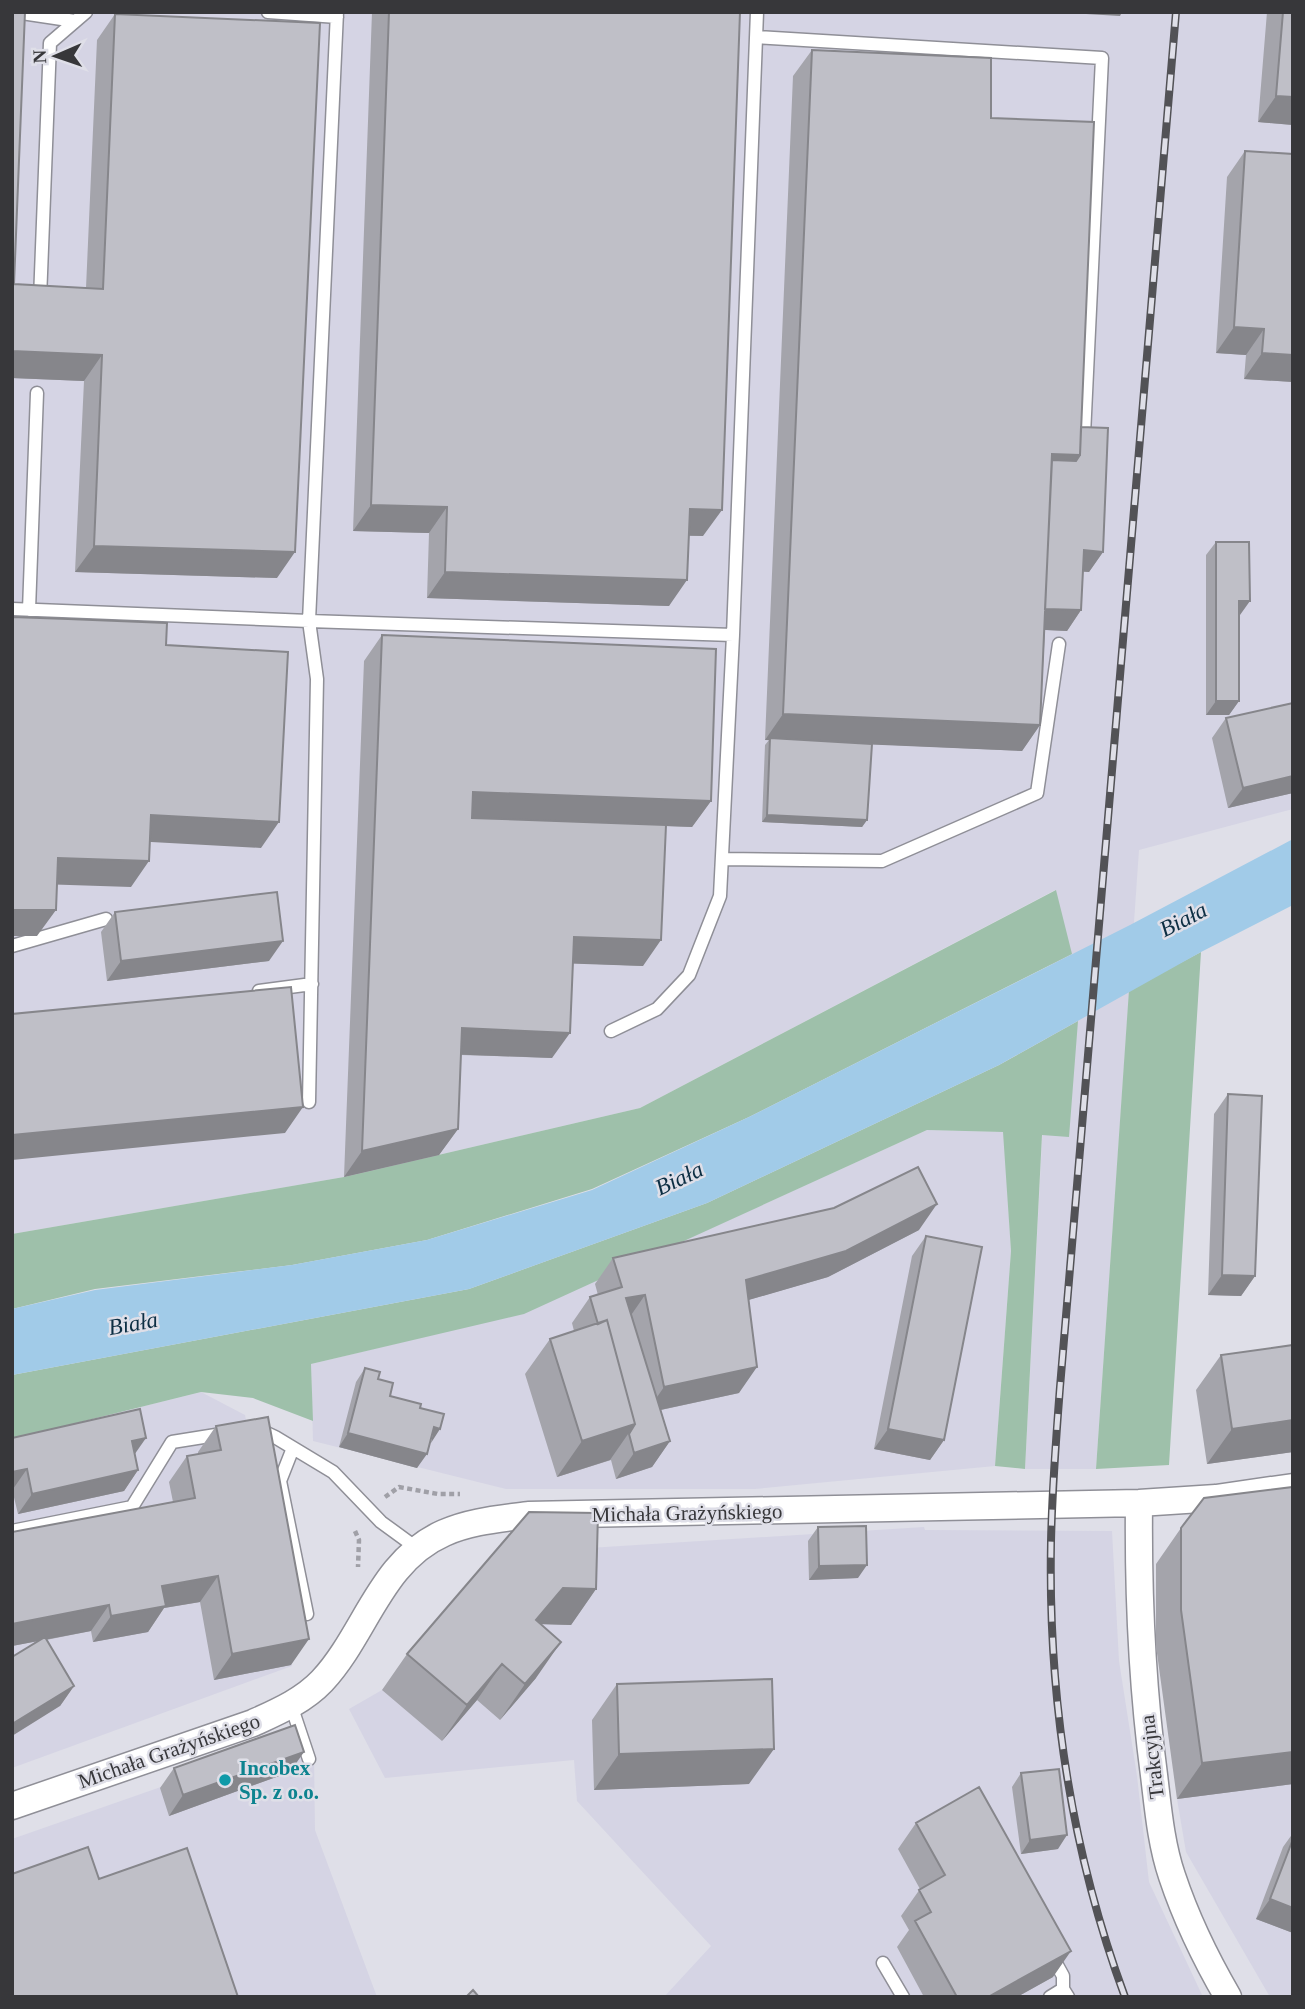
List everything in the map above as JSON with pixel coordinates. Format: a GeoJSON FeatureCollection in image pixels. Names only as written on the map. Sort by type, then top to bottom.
{"type":"FeatureCollection","features":[{"type":"Feature","properties":{"kind":"street","name":"Michała Grażyńskiego"},"geometry":{"type":"LineString","coordinates":[[12,1806],[253,1723],[291,1705],[321,1682],[393,1574],[419,1550],[443,1534],[481,1521],[528,1515],[1139,1503],[1216,1497],[1293,1486]]}},
{"type":"Feature","properties":{"kind":"street","name":"Trakcyjna"},"geometry":{"type":"LineString","coordinates":[[1139,1503],[1139,1595],[1143,1669],[1160,1821],[1171,1875],[1211,1967],[1228,1997]]}},
{"type":"Feature","properties":{"kind":"lane"},"geometry":{"type":"LineString","coordinates":[[15,12],[75,22]]}},
{"type":"Feature","properties":{"kind":"lane"},"geometry":{"type":"LineString","coordinates":[[40,299],[50,43],[86,12]]}},
{"type":"Feature","properties":{"kind":"lane"},"geometry":{"type":"LineString","coordinates":[[268,12],[337,14],[309,621],[317,680],[309,1102]]}},
{"type":"Feature","properties":{"kind":"lane"},"geometry":{"type":"LineString","coordinates":[[611,1031],[657,1009],[689,975],[720,896],[757,12]]}},
{"type":"Feature","properties":{"kind":"lane"},"geometry":{"type":"LineString","coordinates":[[756,37],[1102,58],[1084,435]]}},
{"type":"Feature","properties":{"kind":"lane"},"geometry":{"type":"LineString","coordinates":[[29,610],[37,393]]}},
{"type":"Feature","properties":{"kind":"lane"},"geometry":{"type":"LineString","coordinates":[[12,609],[733,635]]}},
{"type":"Feature","properties":{"kind":"lane"},"geometry":{"type":"LineString","coordinates":[[722,859],[882,861],[1037,793],[1059,644]]}},
{"type":"Feature","properties":{"kind":"lane"},"geometry":{"type":"LineString","coordinates":[[12,946],[106,919]]}},
{"type":"Feature","properties":{"kind":"lane"},"geometry":{"type":"LineString","coordinates":[[244,993],[312,984]]}},
{"type":"Feature","properties":{"kind":"lane"},"geometry":{"type":"LineString","coordinates":[[12,1531],[132,1507],[172,1442],[256,1429],[275,1437],[333,1472],[381,1522],[419,1550]]}},
{"type":"Feature","properties":{"kind":"lane"},"geometry":{"type":"LineString","coordinates":[[293,1448],[280,1481],[307,1614]]}},
{"type":"Feature","properties":{"kind":"lane"},"geometry":{"type":"LineString","coordinates":[[291,1705],[309,1759]]}},
{"type":"Feature","properties":{"kind":"lane"},"geometry":{"type":"LineString","coordinates":[[1045,1942],[1063,1976],[1065,1993],[1050,1997]]}},
{"type":"Feature","properties":{"kind":"lane"},"geometry":{"type":"LineString","coordinates":[[883,1964],[903,1997]]}},
{"type":"Feature","properties":{"kind":"path"},"geometry":{"type":"LineString","coordinates":[[354,1577],[359,1565],[359,1541],[354,1528],[369,1510],[399,1487],[438,1494],[464,1494]]}},
{"type":"Feature","properties":{"kind":"shaded area"},"geometry":{"type":"Polygon","coordinates":[[[12,12],[1293,12],[1293,809],[1139,850],[1096,1469],[1025,1469],[1055,890],[640,1108],[344,1177],[12,1234],[12,12]]]}},
{"type":"Feature","properties":{"kind":"shaded area"},"geometry":{"type":"Polygon","coordinates":[[[927,1130],[1004,1132],[1011,1251],[995,1466],[755,1489],[506,1489],[313,1441],[311,1364],[524,1313],[927,1130]]]}},
{"type":"Feature","properties":{"kind":"shaded area"},"geometry":{"type":"Polygon","coordinates":[[[201,1392],[245,1415],[292,1666],[12,1768],[12,1439],[201,1392]]]}},
{"type":"Feature","properties":{"kind":"shaded area"},"geometry":{"type":"Polygon","coordinates":[[[1293,1519],[1293,1997],[1270,1997],[1186,1852],[1177,1799],[1293,1519]]]}},
{"type":"Feature","properties":{"kind":"shaded area"},"geometry":{"type":"Polygon","coordinates":[[[924,1527],[925,1530],[1112,1531],[1119,1661],[1137,1776],[1149,1882],[1203,1997],[664,1997],[711,1946],[577,1801],[574,1760],[385,1778],[349,1709],[382,1690],[504,1548],[573,1549],[924,1527]]]}},
{"type":"Feature","properties":{"kind":"shaded area"},"geometry":{"type":"Polygon","coordinates":[[[281,1745],[314,1755],[315,1830],[377,1997],[12,1997],[12,1839],[281,1745]]]}},
{"type":"Feature","properties":{"kind":"green space"},"geometry":{"type":"Polygon","coordinates":[[[1056,890],[1072,954],[749,1117],[592,1189],[427,1240],[292,1265],[95,1289],[12,1309],[12,1234],[344,1177],[640,1108],[1056,890]]]}},
{"type":"Feature","properties":{"kind":"green space"},"geometry":{"type":"Polygon","coordinates":[[[1201,952],[1169,1465],[1096,1469],[1129,990],[1201,952]]]}},
{"type":"Feature","properties":{"kind":"green space"},"geometry":{"type":"Polygon","coordinates":[[[1078,1021],[1069,1137],[1042,1135],[1025,1469],[995,1466],[1011,1251],[1003,1132],[927,1130],[524,1314],[311,1364],[313,1421],[253,1398],[201,1392],[12,1439],[12,1375],[469,1289],[707,1203],[999,1065],[1078,1021]]]}},
{"type":"Feature","properties":{"kind":"water","name":"Biała"},"geometry":{"type":"Polygon","coordinates":[[[1293,839],[1293,905],[1201,952],[999,1065],[707,1203],[469,1289],[12,1375],[12,1309],[95,1290],[292,1265],[427,1240],[592,1190],[749,1117],[1130,925],[1293,839]]]}},
{"type":"Feature","properties":{"kind":"building"},"geometry":{"type":"Polygon","coordinates":[[[12,12],[25,12],[14,284],[103,289],[115,14],[320,23],[295,552],[94,546],[102,355],[12,351],[12,12]]]}},
{"type":"Feature","properties":{"kind":"building"},"geometry":{"type":"Polygon","coordinates":[[[389,12],[740,12],[722,510],[690,509],[687,580],[445,572],[447,507],[371,505],[389,12]]]}},
{"type":"Feature","properties":{"kind":"building"},"geometry":{"type":"Polygon","coordinates":[[[1283,12],[1293,12],[1293,97],[1276,96],[1283,12]]]}},
{"type":"Feature","properties":{"kind":"building"},"geometry":{"type":"Polygon","coordinates":[[[812,50],[991,58],[991,118],[1094,122],[1080,455],[1052,454],[1040,725],[783,714],[812,50]]]}},
{"type":"Feature","properties":{"kind":"building"},"geometry":{"type":"Polygon","coordinates":[[[1245,151],[1293,154],[1293,355],[1262,353],[1264,329],[1234,327],[1245,151]]]}},
{"type":"Feature","properties":{"kind":"building"},"geometry":{"type":"Polygon","coordinates":[[[1081,427],[1108,428],[1103,552],[1084,550],[1081,610],[1045,609],[1052,460],[1076,461],[1080,455],[1081,427]]]}},
{"type":"Feature","properties":{"kind":"building"},"geometry":{"type":"Polygon","coordinates":[[[1216,542],[1249,542],[1250,601],[1239,601],[1239,701],[1216,701],[1216,542]]]}},
{"type":"Feature","properties":{"kind":"building"},"geometry":{"type":"Polygon","coordinates":[[[12,617],[167,623],[166,645],[288,652],[279,822],[151,815],[149,861],[58,858],[56,910],[12,910],[12,617]]]}},
{"type":"Feature","properties":{"kind":"building"},"geometry":{"type":"Polygon","coordinates":[[[382,635],[716,649],[711,801],[473,792],[472,818],[666,825],[661,940],[574,937],[570,1033],[462,1028],[458,1129],[362,1151],[382,635]]]}},
{"type":"Feature","properties":{"kind":"building"},"geometry":{"type":"Polygon","coordinates":[[[1293,703],[1293,776],[1243,788],[1226,718],[1293,703]]]}},
{"type":"Feature","properties":{"kind":"building"},"geometry":{"type":"Polygon","coordinates":[[[770,738],[872,744],[867,820],[767,815],[770,738]]]}},
{"type":"Feature","properties":{"kind":"building"},"geometry":{"type":"Polygon","coordinates":[[[277,892],[283,941],[121,961],[115,912],[277,892]]]}},
{"type":"Feature","properties":{"kind":"building"},"geometry":{"type":"Polygon","coordinates":[[[291,987],[303,1107],[12,1135],[12,1014],[291,987]]]}},
{"type":"Feature","properties":{"kind":"building"},"geometry":{"type":"Polygon","coordinates":[[[1228,1094],[1262,1096],[1255,1276],[1222,1275],[1228,1094]]]}},
{"type":"Feature","properties":{"kind":"building"},"geometry":{"type":"Polygon","coordinates":[[[918,1167],[937,1204],[846,1251],[746,1280],[757,1367],[664,1387],[645,1295],[626,1298],[670,1441],[634,1453],[629,1434],[635,1424],[607,1320],[598,1324],[590,1297],[622,1287],[613,1258],[834,1208],[918,1167]]]}},
{"type":"Feature","properties":{"kind":"building"},"geometry":{"type":"Polygon","coordinates":[[[926,1236],[982,1247],[944,1440],[888,1429],[926,1236]]]}},
{"type":"Feature","properties":{"kind":"building"},"geometry":{"type":"Polygon","coordinates":[[[607,1320],[635,1424],[582,1441],[550,1339],[607,1320]]]}},
{"type":"Feature","properties":{"kind":"building"},"geometry":{"type":"Polygon","coordinates":[[[1293,1345],[1293,1420],[1232,1429],[1221,1355],[1293,1345]]]}},
{"type":"Feature","properties":{"kind":"building"},"geometry":{"type":"Polygon","coordinates":[[[365,1368],[380,1372],[378,1379],[393,1383],[390,1396],[421,1404],[420,1408],[444,1414],[440,1429],[434,1427],[427,1454],[348,1433],[365,1368]]]}},
{"type":"Feature","properties":{"kind":"building"},"geometry":{"type":"Polygon","coordinates":[[[140,1409],[146,1438],[132,1441],[138,1470],[32,1494],[27,1469],[12,1472],[12,1438],[140,1409]]]}},
{"type":"Feature","properties":{"kind":"building"},"geometry":{"type":"Polygon","coordinates":[[[268,1417],[309,1639],[232,1654],[218,1576],[162,1586],[166,1606],[111,1616],[109,1605],[12,1624],[12,1532],[195,1498],[187,1456],[221,1450],[216,1426],[268,1417]]]}},
{"type":"Feature","properties":{"kind":"building"},"geometry":{"type":"Polygon","coordinates":[[[1293,1487],[1293,1752],[1202,1763],[1181,1610],[1181,1528],[1204,1498],[1293,1487]]]}},
{"type":"Feature","properties":{"kind":"building"},"geometry":{"type":"Polygon","coordinates":[[[529,1512],[598,1513],[596,1589],[563,1588],[536,1620],[561,1642],[525,1684],[502,1664],[467,1705],[407,1654],[529,1512]]]}},
{"type":"Feature","properties":{"kind":"building"},"geometry":{"type":"Polygon","coordinates":[[[866,1526],[867,1565],[819,1566],[818,1527],[866,1526]]]}},
{"type":"Feature","properties":{"kind":"building"},"geometry":{"type":"Polygon","coordinates":[[[45,1637],[74,1686],[12,1724],[12,1657],[45,1637]]]}},
{"type":"Feature","properties":{"kind":"building"},"geometry":{"type":"Polygon","coordinates":[[[772,1679],[774,1749],[619,1754],[617,1684],[772,1679]]]}},
{"type":"Feature","properties":{"kind":"building"},"geometry":{"type":"Polygon","coordinates":[[[295,1725],[304,1752],[183,1795],[174,1768],[295,1725]]]}},
{"type":"Feature","properties":{"kind":"building"},"geometry":{"type":"Polygon","coordinates":[[[1059,1769],[1067,1835],[1030,1840],[1021,1773],[1059,1769]]]}},
{"type":"Feature","properties":{"kind":"building"},"geometry":{"type":"Polygon","coordinates":[[[979,1787],[1071,1951],[988,1997],[957,1997],[915,1921],[931,1912],[919,1890],[945,1875],[916,1823],[979,1787]]]}},
{"type":"Feature","properties":{"kind":"building"},"geometry":{"type":"Polygon","coordinates":[[[1293,1839],[1293,1908],[1270,1899],[1293,1839]]]}},
{"type":"Feature","properties":{"kind":"building"},"geometry":{"type":"Polygon","coordinates":[[[88,1847],[99,1879],[187,1848],[238,1997],[12,1997],[12,1874],[88,1847]]]}},
{"type":"Feature","properties":{"kind":"building"},"geometry":{"type":"Polygon","coordinates":[[[473,1990],[479,1997],[466,1997],[473,1990]]]}},
{"type":"Feature","properties":{"kind":"railway"},"geometry":{"type":"LineString","coordinates":[[1125,1997],[1090,1886],[1067,1773],[1054,1658],[1051,1542],[1060,1387],[1176,12]]}},
{"type":"Feature","properties":{"kind":"place","name":"Incobex Sp. z o.o."},"geometry":{"type":"Point","coordinates":[225,1780]}}]}
